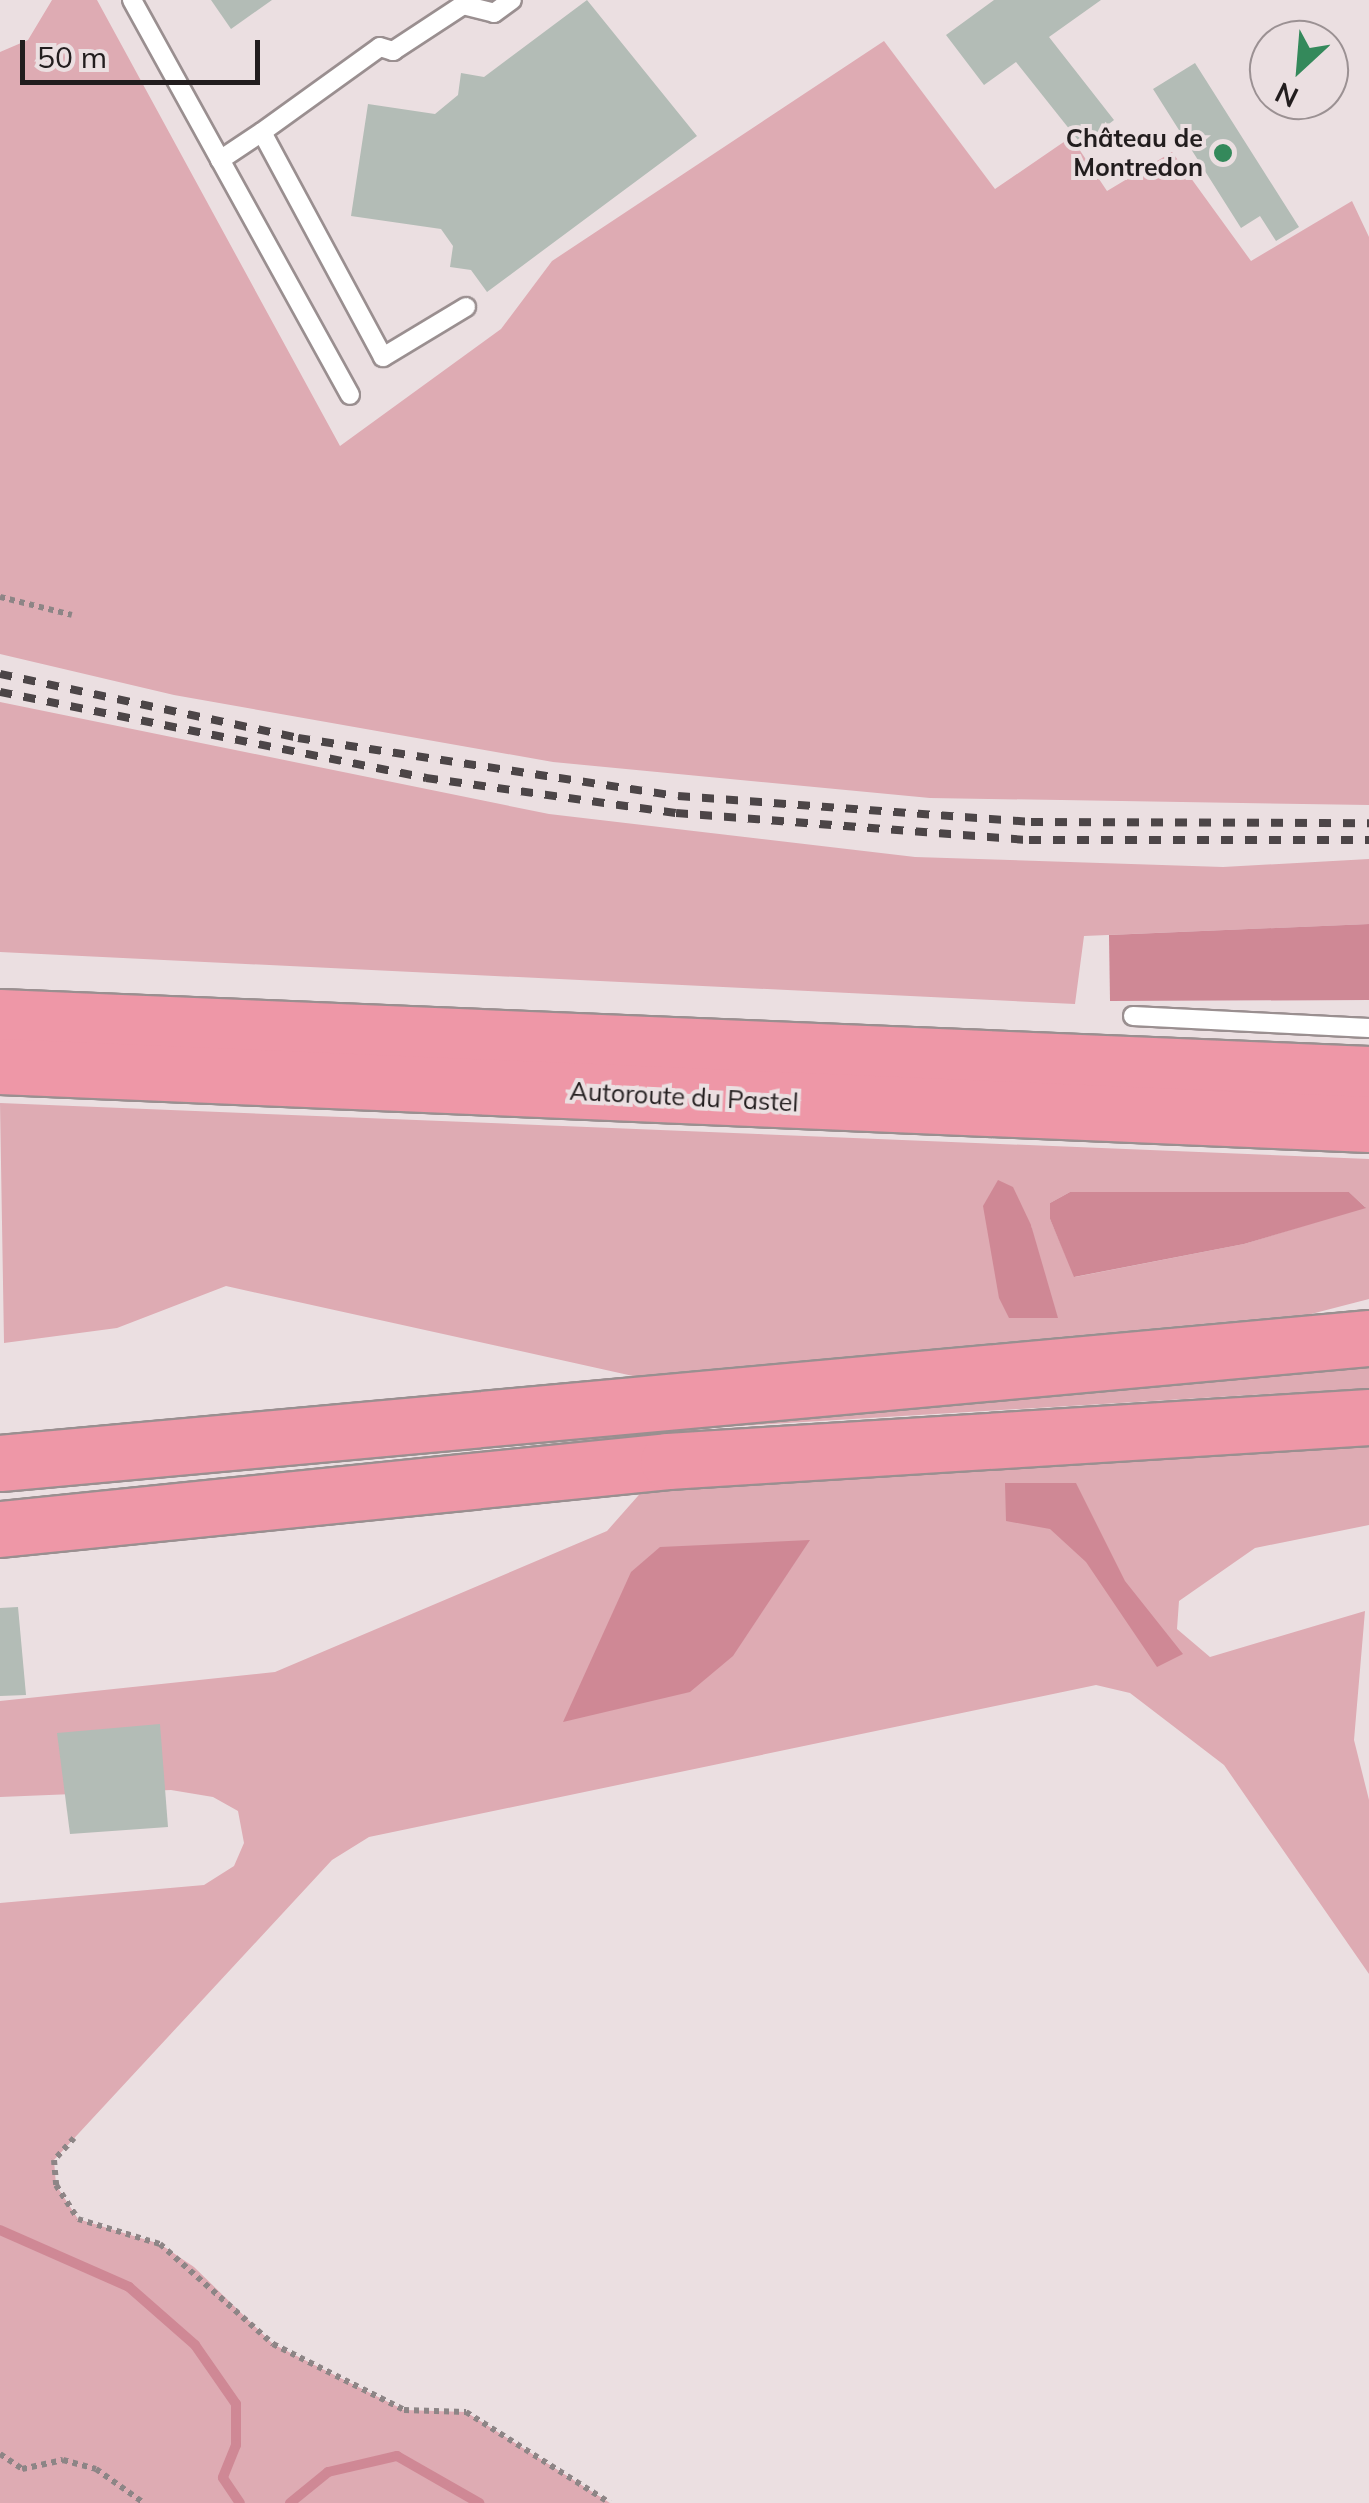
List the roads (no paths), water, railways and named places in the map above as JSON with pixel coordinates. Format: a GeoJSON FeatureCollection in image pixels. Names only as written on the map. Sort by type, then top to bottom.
{"type":"FeatureCollection","features":[{"type":"Feature","properties":{"kind":"highway","name":"Autoroute du Pastel"},"geometry":{"type":"LineString","coordinates":[[0,1017],[1369,1074]]}},
{"type":"Feature","properties":{"kind":"highway","name":"Autoroute du Pastel"},"geometry":{"type":"LineString","coordinates":[[0,1066],[1369,1124]]}},
{"type":"Feature","properties":{"kind":"highway"},"geometry":{"type":"LineString","coordinates":[[0,1463],[1369,1338]]}},
{"type":"Feature","properties":{"kind":"highway"},"geometry":{"type":"LineString","coordinates":[[0,1529],[668,1461],[1369,1417]]}},
{"type":"Feature","properties":{"kind":"lane"},"geometry":{"type":"LineString","coordinates":[[132,0],[350,394]]}},
{"type":"Feature","properties":{"kind":"lane"},"geometry":{"type":"LineString","coordinates":[[220,160],[380,46],[393,51],[463,4],[494,12],[512,0]]}},
{"type":"Feature","properties":{"kind":"lane"},"geometry":{"type":"LineString","coordinates":[[262,132],[383,356],[466,306]]}},
{"type":"Feature","properties":{"kind":"lane"},"geometry":{"type":"LineString","coordinates":[[1134,1016],[1369,1028]]}},
{"type":"Feature","properties":{"kind":"waterway"},"geometry":{"type":"LineString","coordinates":[[0,2230],[129,2287],[195,2345],[236,2404],[236,2445],[223,2478],[240,2503]]}},
{"type":"Feature","properties":{"kind":"waterway"},"geometry":{"type":"LineString","coordinates":[[290,2503],[328,2472],[397,2456],[479,2503]]}},
{"type":"Feature","properties":{"kind":"railway"},"geometry":{"type":"LineString","coordinates":[[0,674],[298,738],[678,796],[1031,822],[1369,823]]}},
{"type":"Feature","properties":{"kind":"railway"},"geometry":{"type":"LineString","coordinates":[[0,692],[426,778],[676,813],[1029,840],[1369,840]]}},
{"type":"Feature","properties":{"kind":"place","name":"Château de Montredon"},"geometry":{"type":"Point","coordinates":[1223,153]}}]}
